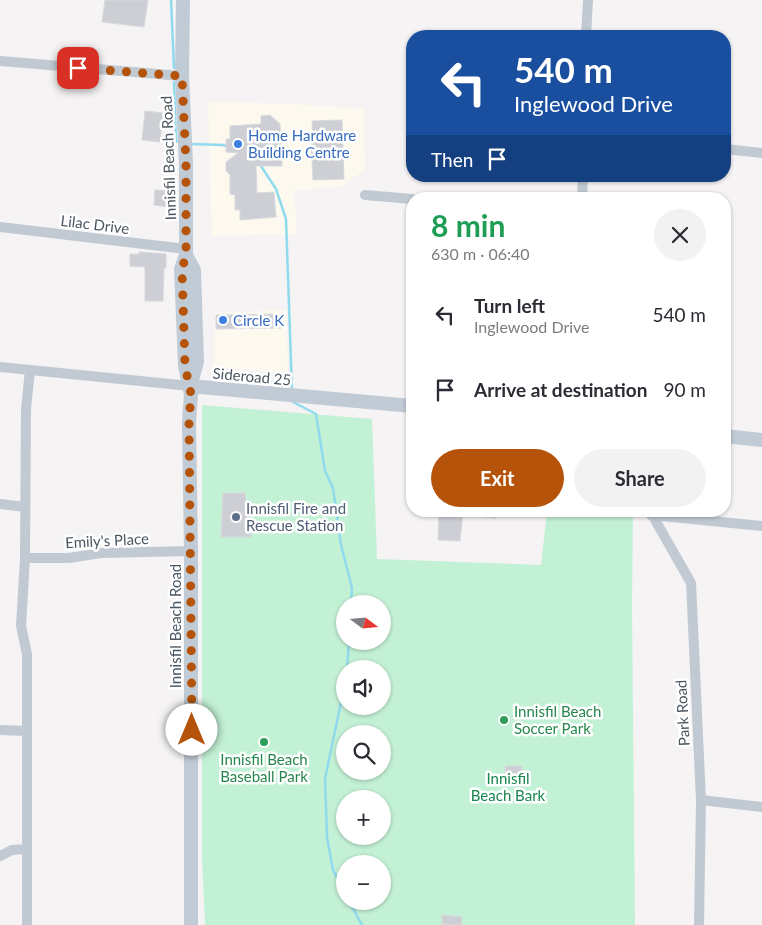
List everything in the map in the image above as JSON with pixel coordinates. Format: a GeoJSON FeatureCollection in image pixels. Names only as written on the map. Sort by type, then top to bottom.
{"type":"FeatureCollection","features":[{"type":"Feature","properties":{"kind":"main road","name":"Innisfil Beach Road"},"geometry":{"type":"LineString","coordinates":[[183,0],[182,76],[186,163],[186,252],[194,270],[197,354],[197,362],[190,386],[192,925]]}},
{"type":"Feature","properties":{"kind":"main road","name":"Sideroad 25"},"geometry":{"type":"LineString","coordinates":[[190,386],[406,405]]}},
{"type":"Feature","properties":{"kind":"main road"},"geometry":{"type":"LineString","coordinates":[[731,437],[762,440]]}},
{"type":"Feature","properties":{"kind":"street"},"geometry":{"type":"LineString","coordinates":[[586,30],[588,0]]}},
{"type":"Feature","properties":{"kind":"street"},"geometry":{"type":"LineString","coordinates":[[0,61],[182,76]]}},
{"type":"Feature","properties":{"kind":"street"},"geometry":{"type":"LineString","coordinates":[[731,150],[762,153]]}},
{"type":"Feature","properties":{"kind":"street"},"geometry":{"type":"LineString","coordinates":[[365,195],[406,198]]}},
{"type":"Feature","properties":{"kind":"street","name":"Lilac Drive"},"geometry":{"type":"LineString","coordinates":[[0,227],[186,252]]}},
{"type":"Feature","properties":{"kind":"street","name":"Sideroad 25"},"geometry":{"type":"LineString","coordinates":[[0,367],[190,386]]}},
{"type":"Feature","properties":{"kind":"street"},"geometry":{"type":"LineString","coordinates":[[27,925],[27,654],[21,626],[25,558],[26,409],[30,370]]}},
{"type":"Feature","properties":{"kind":"street"},"geometry":{"type":"LineString","coordinates":[[0,504],[26,507]]}},
{"type":"Feature","properties":{"kind":"street","name":"Park Road"},"geometry":{"type":"LineString","coordinates":[[652,517],[691,583],[701,800],[699,925]]}},
{"type":"Feature","properties":{"kind":"street"},"geometry":{"type":"LineString","coordinates":[[684,517],[762,526]]}},
{"type":"Feature","properties":{"kind":"street","name":"Emily's Place"},"geometry":{"type":"LineString","coordinates":[[25,558],[69,558],[101,553],[191,552]]}},
{"type":"Feature","properties":{"kind":"street"},"geometry":{"type":"LineString","coordinates":[[0,730],[26,732]]}},
{"type":"Feature","properties":{"kind":"street"},"geometry":{"type":"LineString","coordinates":[[701,800],[762,807]]}},
{"type":"Feature","properties":{"kind":"street"},"geometry":{"type":"LineString","coordinates":[[0,856],[12,850],[26,849]]}},
{"type":"Feature","properties":{"kind":"shaded area"},"geometry":{"type":"Polygon","coordinates":[[[208,102],[294,104],[364,109],[365,169],[343,186],[294,191],[297,234],[212,236],[208,102]]]}},
{"type":"Feature","properties":{"kind":"shaded area"},"geometry":{"type":"Polygon","coordinates":[[[286,310],[288,374],[214,366],[215,313],[286,310]]]}},
{"type":"Feature","properties":{"kind":"green space","name":"Innisfil Beach Bark"},"geometry":{"type":"Polygon","coordinates":[[[202,405],[372,419],[377,559],[541,565],[546,517],[633,517],[635,925],[205,925],[202,858],[202,405]]]}},
{"type":"Feature","properties":{"kind":"building"},"geometry":{"type":"Polygon","coordinates":[[[105,0],[148,0],[144,27],[102,22],[105,0]]]}},
{"type":"Feature","properties":{"kind":"building"},"geometry":{"type":"Polygon","coordinates":[[[145,111],[163,113],[160,142],[142,140],[145,111]]]}},
{"type":"Feature","properties":{"kind":"building"},"geometry":{"type":"Polygon","coordinates":[[[270,115],[280,124],[282,166],[256,166],[257,193],[274,192],[276,217],[240,220],[240,210],[235,210],[235,195],[230,194],[230,175],[226,171],[226,162],[238,153],[226,152],[226,139],[230,139],[230,126],[261,124],[261,116],[270,115]]]}},
{"type":"Feature","properties":{"kind":"building"},"geometry":{"type":"Polygon","coordinates":[[[342,120],[344,179],[313,180],[312,121],[342,120]]]}},
{"type":"Feature","properties":{"kind":"building"},"geometry":{"type":"Polygon","coordinates":[[[155,190],[170,191],[169,207],[154,205],[155,190]]]}},
{"type":"Feature","properties":{"kind":"building"},"geometry":{"type":"Polygon","coordinates":[[[139,252],[166,254],[163,301],[145,301],[145,267],[130,266],[130,254],[139,254],[139,252]]]}},
{"type":"Feature","properties":{"kind":"building"},"geometry":{"type":"Polygon","coordinates":[[[283,314],[283,328],[216,329],[216,315],[283,314]]]}},
{"type":"Feature","properties":{"kind":"building","name":"Innisfil Fire and Rescue Station"},"geometry":{"type":"Polygon","coordinates":[[[223,493],[245,493],[246,507],[251,507],[251,537],[221,537],[223,493]]]}},
{"type":"Feature","properties":{"kind":"building"},"geometry":{"type":"Polygon","coordinates":[[[439,517],[462,517],[460,541],[438,540],[439,517]]]}},
{"type":"Feature","properties":{"kind":"building"},"geometry":{"type":"Polygon","coordinates":[[[505,766],[522,766],[522,786],[506,786],[505,766]]]}},
{"type":"Feature","properties":{"kind":"building"},"geometry":{"type":"Polygon","coordinates":[[[442,915],[462,917],[461,925],[442,924],[442,915]]]}},
{"type":"Feature","properties":{"kind":"waterway"},"geometry":{"type":"LineString","coordinates":[[171,0],[174,68]]}},
{"type":"Feature","properties":{"kind":"waterway"},"geometry":{"type":"LineString","coordinates":[[174,82],[176,141],[180,142]]}},
{"type":"Feature","properties":{"kind":"waterway"},"geometry":{"type":"LineString","coordinates":[[190,144],[223,145],[229,147]]}},
{"type":"Feature","properties":{"kind":"waterway"},"geometry":{"type":"LineString","coordinates":[[259,163],[276,189],[286,219],[292,391]]}},
{"type":"Feature","properties":{"kind":"waterway"},"geometry":{"type":"LineString","coordinates":[[293,399],[293,402],[316,414],[325,471],[333,488],[341,545],[352,588],[352,595]]}},
{"type":"Feature","properties":{"kind":"waterway"},"geometry":{"type":"LineString","coordinates":[[348,650],[348,660]]}},
{"type":"Feature","properties":{"kind":"waterway"},"geometry":{"type":"LineString","coordinates":[[336,876],[333,870],[327,837],[325,779],[338,715]]}},
{"type":"Feature","properties":{"kind":"waterway"},"geometry":{"type":"LineString","coordinates":[[354,910],[362,925]]}},
{"type":"Feature","properties":{"kind":"place","name":"Home Hardware Building Centre"},"geometry":{"type":"Point","coordinates":[238,144]}},
{"type":"Feature","properties":{"kind":"place","name":"Circle K"},"geometry":{"type":"Point","coordinates":[223,320]}},
{"type":"Feature","properties":{"kind":"place","name":"Innisfil Fire and Rescue Station"},"geometry":{"type":"Point","coordinates":[236,517]}},
{"type":"Feature","properties":{"kind":"place","name":"Innisfil Beach Soccer Park"},"geometry":{"type":"Point","coordinates":[504,720]}},
{"type":"Feature","properties":{"kind":"place","name":"Innisfil Beach Baseball Park"},"geometry":{"type":"Point","coordinates":[264,742]}},
{"type":"Feature","properties":{"kind":"route"},"geometry":{"type":"LineString","coordinates":[[78,68],[182,76],[186,163],[186,255],[182,269],[185,366],[191,394],[189,422],[192,730]]}}]}
